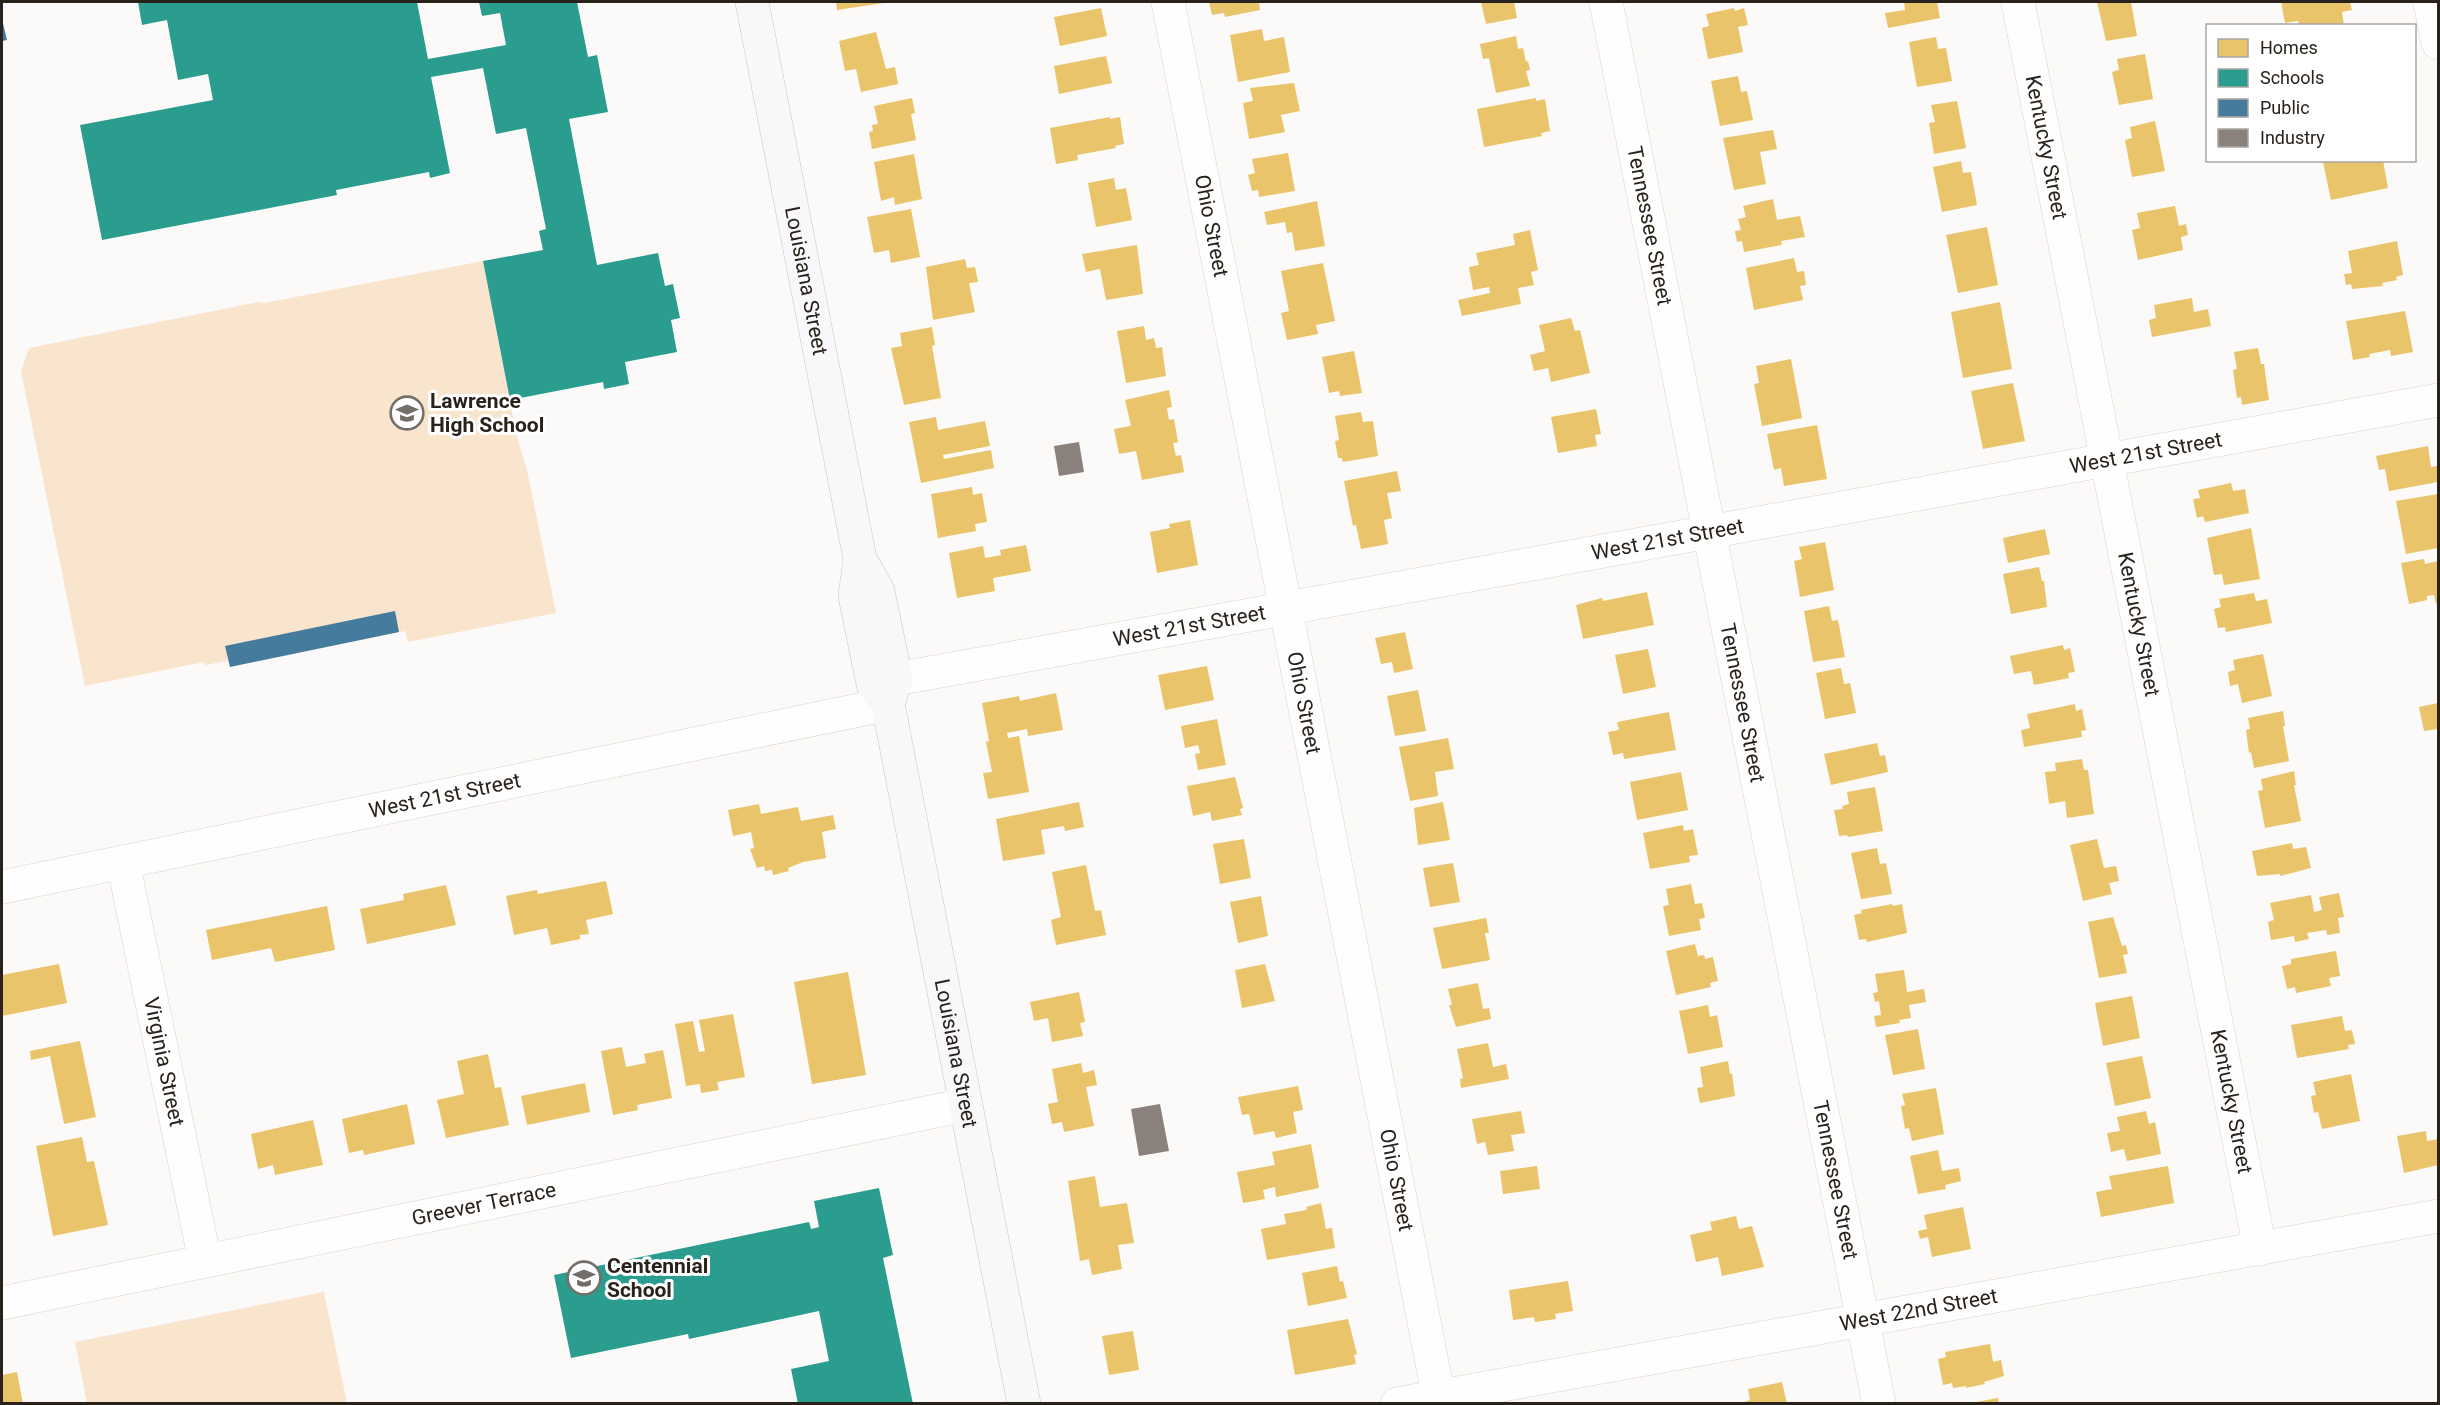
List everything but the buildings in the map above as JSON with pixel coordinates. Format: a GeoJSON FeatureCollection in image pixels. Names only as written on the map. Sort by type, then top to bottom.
{"type":"FeatureCollection","features":[{"type":"Feature","properties":{"kind":"main road","name":"Louisiana Street"},"geometry":{"type":"LineString","coordinates":[[752,2],[860,560],[855,596],[873,684],[892,692],[965,1105],[1024,1404]]}},
{"type":"Feature","properties":{"kind":"street","name":"Ohio Street"},"geometry":{"type":"LineString","coordinates":[[1168,2],[1439,1400]]}},
{"type":"Feature","properties":{"kind":"street","name":"Tennessee Street"},"geometry":{"type":"LineString","coordinates":[[1606,2],[1879,1404]]}},
{"type":"Feature","properties":{"kind":"street","name":"Kentucky Street"},"geometry":{"type":"LineString","coordinates":[[2018,2],[2260,1249]]}},
{"type":"Feature","properties":{"kind":"street"},"geometry":{"type":"LineString","coordinates":[[2430,2],[2439,43]]}},
{"type":"Feature","properties":{"kind":"street","name":"West 21st Street"},"geometry":{"type":"LineString","coordinates":[[2,887],[892,692],[1286,609],[2439,400]]}},
{"type":"Feature","properties":{"kind":"street","name":"Virginia Street"},"geometry":{"type":"LineString","coordinates":[[123,862],[205,1261]]}},
{"type":"Feature","properties":{"kind":"street","name":"Greever Terrace"},"geometry":{"type":"LineString","coordinates":[[2,1303],[965,1105]]}},
{"type":"Feature","properties":{"kind":"street","name":"West 22nd Street"},"geometry":{"type":"LineString","coordinates":[[1397,1404],[1439,1400],[1862,1319],[2439,1216]]}},
{"type":"Feature","properties":{"kind":"shaded area"},"geometry":{"type":"Polygon","coordinates":[[[483,261],[517,438],[527,470],[556,613],[408,642],[405,631],[230,667],[228,661],[205,665],[204,662],[85,686],[21,371],[29,348],[258,302],[264,303],[483,261]]]}},
{"type":"Feature","properties":{"kind":"shaded area"},"geometry":{"type":"Polygon","coordinates":[[[324,1292],[347,1403],[87,1403],[75,1342],[324,1292]]]}},
{"type":"Feature","properties":{"kind":"place","name":"Lawrence High School"},"geometry":{"type":"Point","coordinates":[407,413]}},
{"type":"Feature","properties":{"kind":"place","name":"Centennial School"},"geometry":{"type":"Point","coordinates":[584,1278]}}]}
